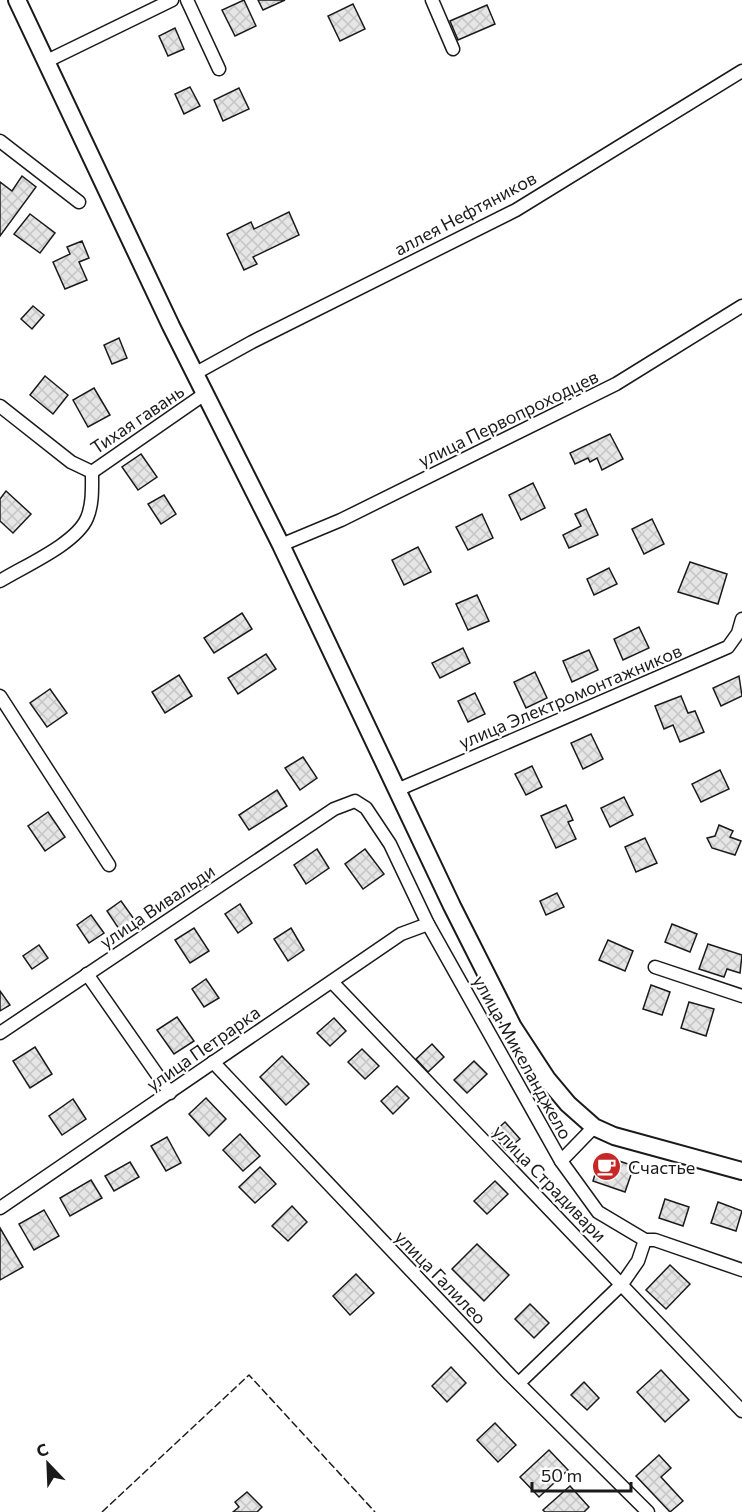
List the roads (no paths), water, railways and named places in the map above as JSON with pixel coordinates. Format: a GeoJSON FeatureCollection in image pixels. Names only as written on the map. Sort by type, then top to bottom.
{"type":"FeatureCollection","features":[{"type":"Feature","properties":{"kind":"street"},"geometry":{"type":"LineString","coordinates":[[17,0],[171,326],[281,545],[513,1027],[547,1079],[568,1104],[594,1127],[614,1136],[742,1171]]}},
{"type":"Feature","properties":{"kind":"street"},"geometry":{"type":"LineString","coordinates":[[47,61],[172,0]]}},
{"type":"Feature","properties":{"kind":"street"},"geometry":{"type":"LineString","coordinates":[[187,0],[219,69]]}},
{"type":"Feature","properties":{"kind":"street"},"geometry":{"type":"LineString","coordinates":[[432,0],[453,49]]}},
{"type":"Feature","properties":{"kind":"street","name":"аллея Нефтяников"},"geometry":{"type":"LineString","coordinates":[[196,373],[252,342],[516,210],[742,71]]}},
{"type":"Feature","properties":{"kind":"street"},"geometry":{"type":"LineString","coordinates":[[0,141],[79,202]]}},
{"type":"Feature","properties":{"kind":"street","name":"улица Первопроходцев"},"geometry":{"type":"LineString","coordinates":[[281,545],[341,520],[616,384],[742,306]]}},
{"type":"Feature","properties":{"kind":"street","name":"Тихая гавань"},"geometry":{"type":"LineString","coordinates":[[0,406],[71,462],[92,472],[206,393]]}},
{"type":"Feature","properties":{"kind":"street"},"geometry":{"type":"LineString","coordinates":[[0,581],[70,539],[87,519],[92,495],[92,472]]}},
{"type":"Feature","properties":{"kind":"street","name":"улица Электромонтажников"},"geometry":{"type":"LineString","coordinates":[[397,790],[728,647],[738,633],[742,619]]}},
{"type":"Feature","properties":{"kind":"street"},"geometry":{"type":"LineString","coordinates":[[0,696],[109,865]]}},
{"type":"Feature","properties":{"kind":"street","name":"улица Микеланджело"},"geometry":{"type":"LineString","coordinates":[[334,809],[356,801],[366,808],[390,844],[428,924],[561,1161],[598,1212],[645,1240],[655,1240],[742,1270]]}},
{"type":"Feature","properties":{"kind":"street","name":"улица Вивальди"},"geometry":{"type":"LineString","coordinates":[[0,1033],[334,809]]}},
{"type":"Feature","properties":{"kind":"street","name":"улица Петрарка"},"geometry":{"type":"LineString","coordinates":[[0,1208],[401,934],[428,924]]}},
{"type":"Feature","properties":{"kind":"street"},"geometry":{"type":"LineString","coordinates":[[655,967],[742,996]]}},
{"type":"Feature","properties":{"kind":"street"},"geometry":{"type":"LineString","coordinates":[[87,974],[170,1093]]}},
{"type":"Feature","properties":{"kind":"street","name":"улица Страдивари"},"geometry":{"type":"LineString","coordinates":[[332,982],[742,1411]]}},
{"type":"Feature","properties":{"kind":"street","name":"улица Галилео"},"geometry":{"type":"LineString","coordinates":[[213,1062],[519,1383],[648,1512]]}},
{"type":"Feature","properties":{"kind":"street"},"geometry":{"type":"LineString","coordinates":[[561,1161],[594,1127]]}},
{"type":"Feature","properties":{"kind":"street"},"geometry":{"type":"LineString","coordinates":[[519,1383],[622,1284],[638,1261],[645,1240]]}},
{"type":"Feature","properties":{"kind":"place","name":"Счастье"},"geometry":{"type":"Point","coordinates":[607,1167]}}]}
